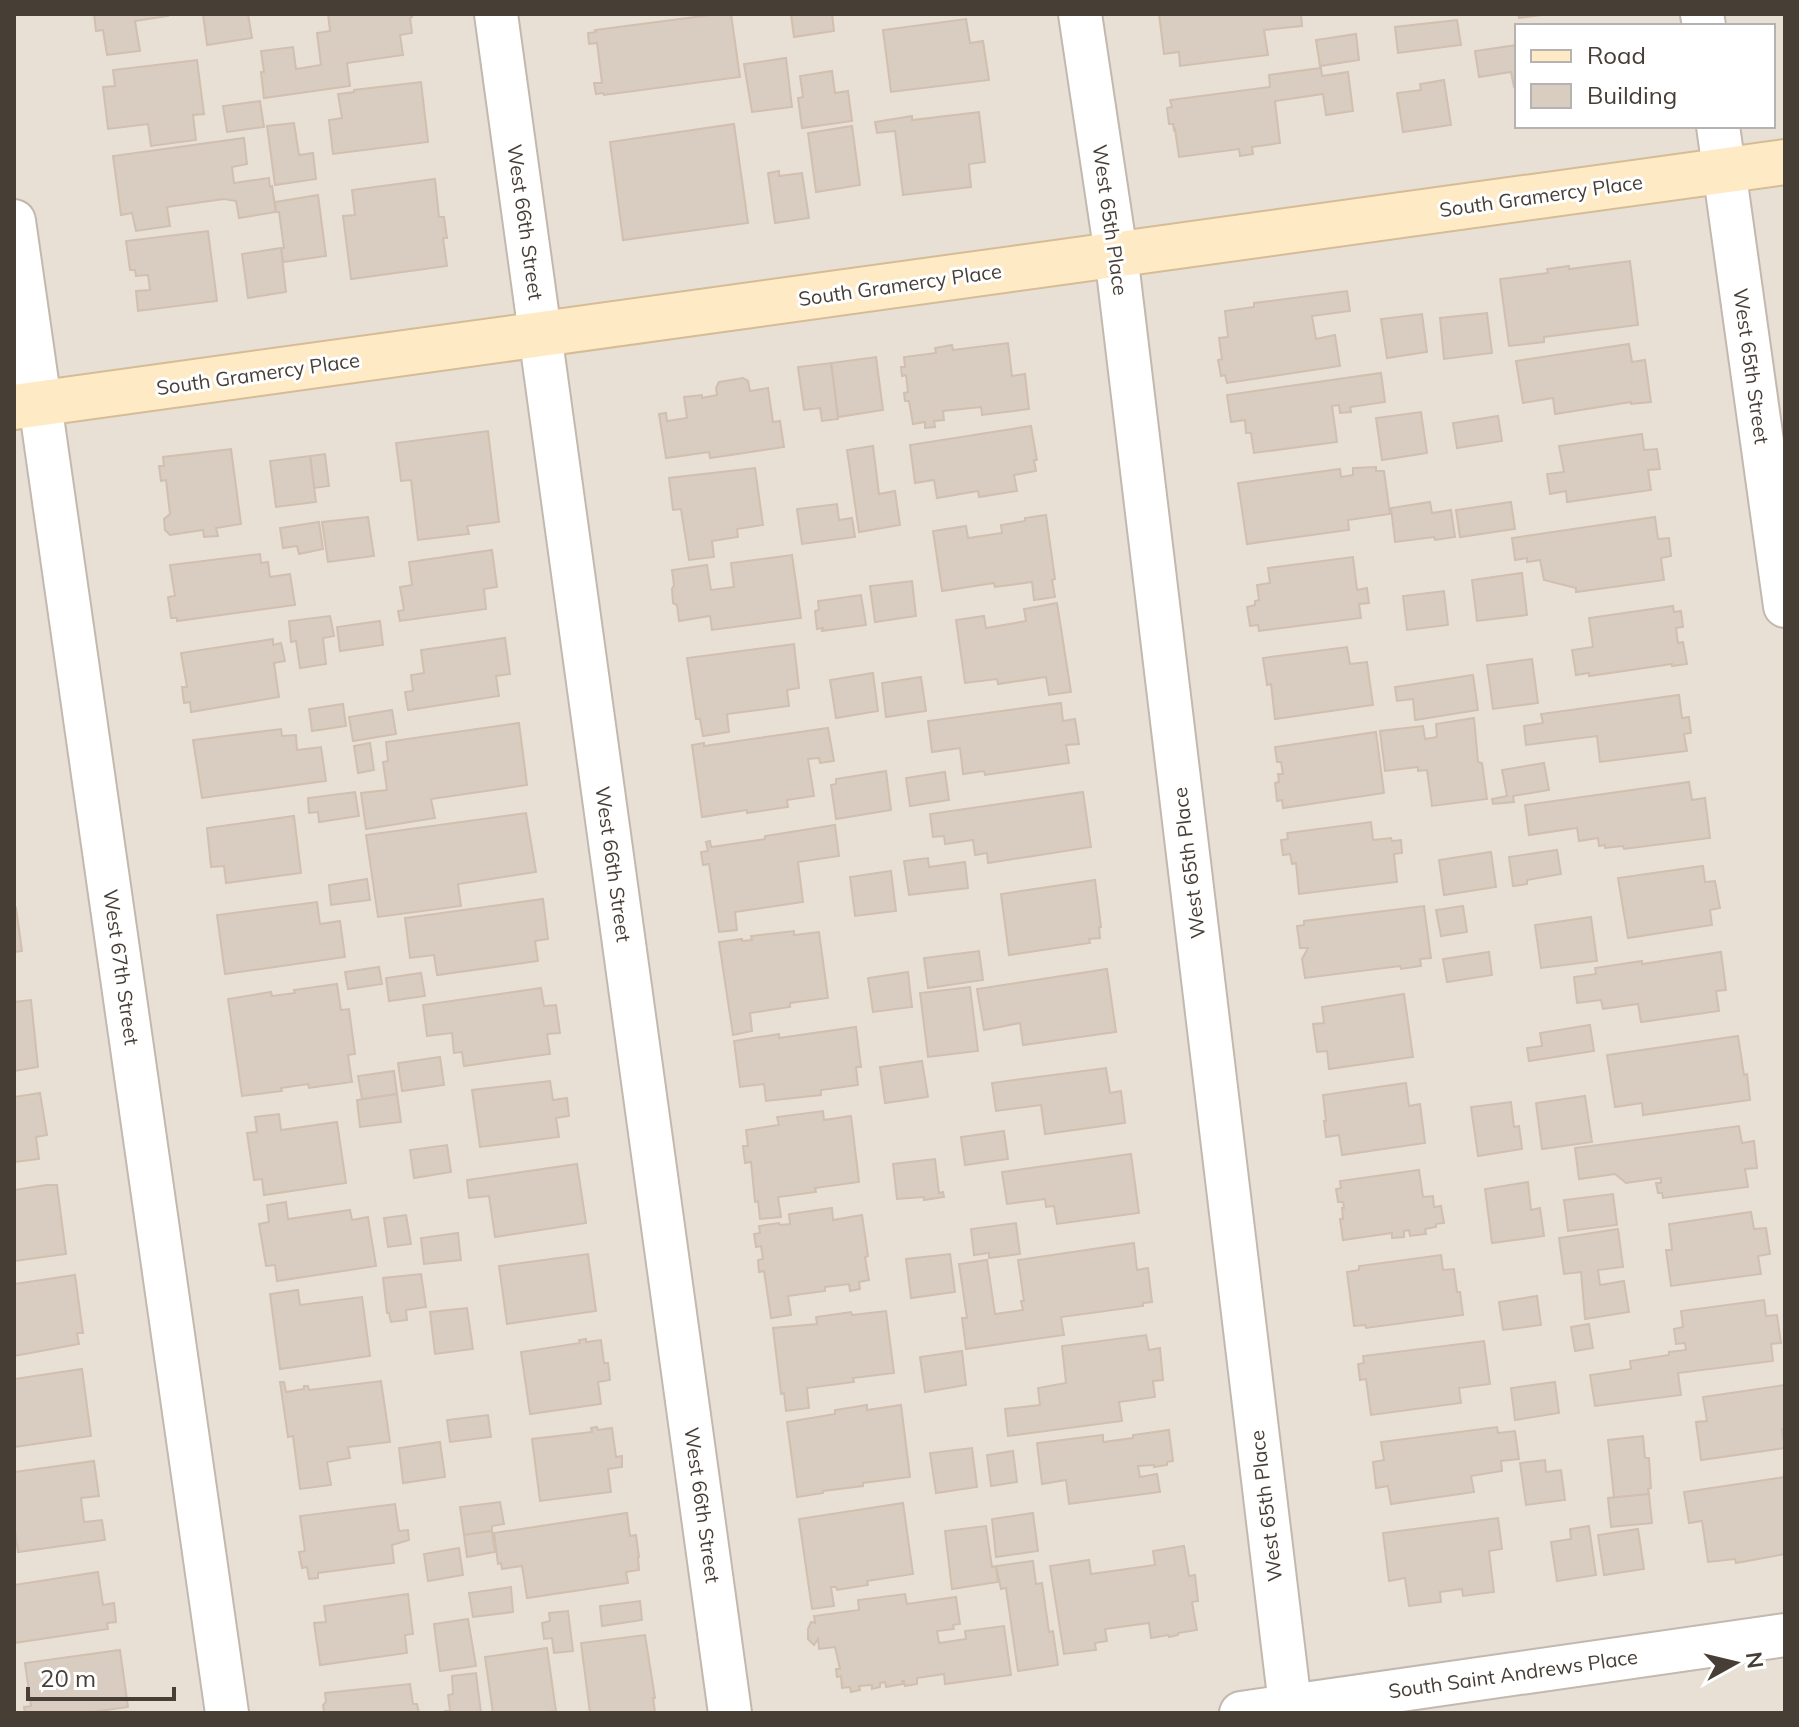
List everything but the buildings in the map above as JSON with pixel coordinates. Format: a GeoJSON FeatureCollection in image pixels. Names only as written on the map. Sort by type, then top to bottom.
{"type":"FeatureCollection","features":[{"type":"Feature","properties":{"kind":"street","name":"West 66th Street"},"geometry":{"type":"LineString","coordinates":[[496,14],[730,1713]]}},
{"type":"Feature","properties":{"kind":"street","name":"West 65th Place"},"geometry":{"type":"LineString","coordinates":[[1080,14],[1116,254],[1291,1709]]}},
{"type":"Feature","properties":{"kind":"street","name":"West 65th Street"},"geometry":{"type":"LineString","coordinates":[[1718,128],[1785,606]]}},
{"type":"Feature","properties":{"kind":"street","name":"South Gramercy Place"},"geometry":{"type":"LineString","coordinates":[[27,405],[1785,162]]}},
{"type":"Feature","properties":{"kind":"street","name":"West 67th Street"},"geometry":{"type":"LineString","coordinates":[[14,221],[27,405],[227,1713]]}},
{"type":"Feature","properties":{"kind":"street","name":"South Saint Andrews Place"},"geometry":{"type":"LineString","coordinates":[[1241,1713],[1291,1709],[1785,1635]]}},
{"type":"Feature","properties":{"kind":"shaded area"},"geometry":{"type":"Polygon","coordinates":[[[14,14],[1785,14],[1785,1713],[14,1713],[14,14]]]}}]}
